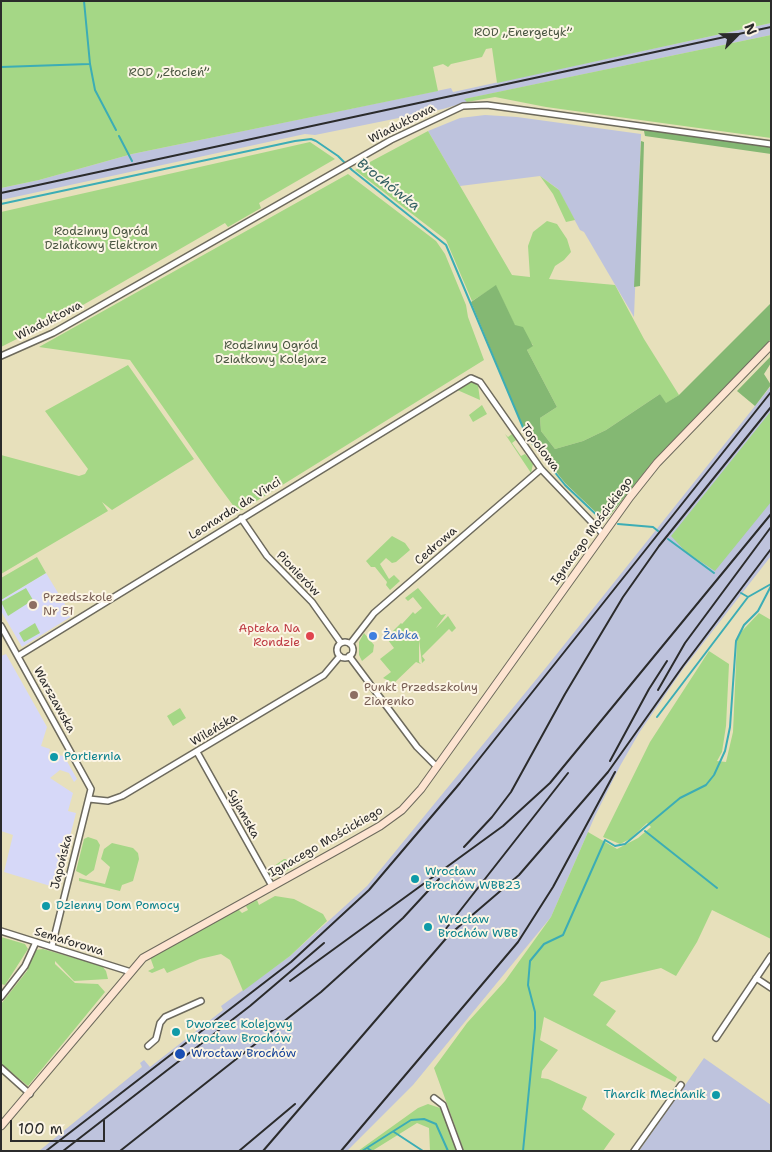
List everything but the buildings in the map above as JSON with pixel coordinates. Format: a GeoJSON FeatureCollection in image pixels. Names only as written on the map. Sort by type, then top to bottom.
{"type":"FeatureCollection","features":[{"type":"Feature","properties":{"kind":"street","name":"Wiaduktowa"},"geometry":{"type":"LineString","coordinates":[[1,356],[53,333],[344,166],[431,120],[463,106],[474,104],[771,144]]}},
{"type":"Feature","properties":{"kind":"street","name":"Ignacego Mościckiego"},"geometry":{"type":"LineString","coordinates":[[1,1126],[144,958],[160,947],[380,826],[402,810],[421,789],[603,534],[658,463],[771,346]]}},
{"type":"Feature","properties":{"kind":"street","name":"Topolowa"},"geometry":{"type":"LineString","coordinates":[[464,381],[473,378],[480,382],[540,469],[603,534]]}},
{"type":"Feature","properties":{"kind":"street","name":"Leonarda da Vinci"},"geometry":{"type":"LineString","coordinates":[[18,656],[464,381]]}},
{"type":"Feature","properties":{"kind":"street","name":"Cedrowa"},"geometry":{"type":"LineString","coordinates":[[350,644],[374,613],[540,469]]}},
{"type":"Feature","properties":{"kind":"street","name":"Pionierów"},"geometry":{"type":"LineString","coordinates":[[241,518],[267,556],[312,602],[341,643]]}},
{"type":"Feature","properties":{"kind":"street","name":"Warszawska"},"geometry":{"type":"LineString","coordinates":[[1,626],[89,783]]}},
{"type":"Feature","properties":{"kind":"street"},"geometry":{"type":"LineString","coordinates":[[341,643],[350,644],[353,649],[349,656],[340,656],[337,648],[341,643]]}},
{"type":"Feature","properties":{"kind":"street","name":"Wileńska"},"geometry":{"type":"LineString","coordinates":[[89,799],[115,800],[324,675],[340,656]]}},
{"type":"Feature","properties":{"kind":"street"},"geometry":{"type":"LineString","coordinates":[[349,656],[417,747],[437,767]]}},
{"type":"Feature","properties":{"kind":"street","name":"Syjamska"},"geometry":{"type":"LineString","coordinates":[[197,752],[272,886]]}},
{"type":"Feature","properties":{"kind":"street","name":"Japońska"},"geometry":{"type":"LineString","coordinates":[[52,946],[89,799],[91,789],[89,783]]}},
{"type":"Feature","properties":{"kind":"street","name":"Semaforowa"},"geometry":{"type":"LineString","coordinates":[[1,931],[131,972]]}},
{"type":"Feature","properties":{"kind":"street"},"geometry":{"type":"LineString","coordinates":[[1,997],[25,966],[36,942]]}},
{"type":"Feature","properties":{"kind":"street"},"geometry":{"type":"LineString","coordinates":[[716,1038],[771,956]]}},
{"type":"Feature","properties":{"kind":"street"},"geometry":{"type":"LineString","coordinates":[[756,978],[771,988]]}},
{"type":"Feature","properties":{"kind":"street"},"geometry":{"type":"LineString","coordinates":[[148,1046],[156,1039],[160,1023],[165,1017],[200,1001]]}},
{"type":"Feature","properties":{"kind":"street"},"geometry":{"type":"LineString","coordinates":[[1,1068],[30,1094]]}},
{"type":"Feature","properties":{"kind":"street"},"geometry":{"type":"LineString","coordinates":[[634,1151],[681,1085]]}},
{"type":"Feature","properties":{"kind":"street"},"geometry":{"type":"LineString","coordinates":[[434,1098],[443,1105],[460,1151]]}},
{"type":"Feature","properties":{"kind":"shaded area"},"geometry":{"type":"Polygon","coordinates":[[[771,23],[771,35],[465,99],[467,102],[443,109],[315,135],[305,134],[1,200],[1,188],[39,180],[132,154],[451,88],[453,92],[771,23]]]}},
{"type":"Feature","properties":{"kind":"shaded area"},"geometry":{"type":"Polygon","coordinates":[[[485,115],[517,117],[641,134],[634,317],[584,232],[580,230],[558,189],[540,176],[460,186],[428,131],[460,118],[485,115]]]}},
{"type":"Feature","properties":{"kind":"shaded area"},"geometry":{"type":"Polygon","coordinates":[[[771,386],[771,556],[683,669],[639,733],[595,816],[551,917],[413,1085],[347,1151],[39,1151],[142,1067],[140,1063],[144,1060],[150,1067],[223,1010],[221,1006],[290,956],[367,886],[548,665],[771,386]]]}},
{"type":"Feature","properties":{"kind":"shaded area","name":"Przedszkole Nr 51"},"geometry":{"type":"Polygon","coordinates":[[[46,573],[72,616],[22,647],[1,611],[1,600],[46,573]]]}},
{"type":"Feature","properties":{"kind":"shaded area"},"geometry":{"type":"Polygon","coordinates":[[[6,654],[47,727],[41,746],[50,749],[49,754],[64,756],[77,779],[74,782],[69,773],[60,770],[50,778],[73,793],[68,811],[76,813],[57,888],[4,872],[13,835],[1,831],[1,656],[6,654]]]}},
{"type":"Feature","properties":{"kind":"shaded area"},"geometry":{"type":"Polygon","coordinates":[[[704,1058],[771,1105],[771,1151],[639,1151],[704,1058]]]}},
{"type":"Feature","properties":{"kind":"green space"},"geometry":{"type":"Polygon","coordinates":[[[1,1],[771,1],[771,23],[497,83],[492,48],[486,49],[482,57],[451,64],[448,67],[443,64],[433,67],[438,91],[132,154],[39,180],[1,188],[1,1]]]}},
{"type":"Feature","properties":{"kind":"green space"},"geometry":{"type":"Polygon","coordinates":[[[771,35],[771,138],[546,107],[495,97],[467,102],[464,99],[771,35]]]}},
{"type":"Feature","properties":{"kind":"green space"},"geometry":{"type":"Polygon","coordinates":[[[630,126],[771,146],[771,154],[645,136],[644,131],[629,129],[630,126]]]}},
{"type":"Feature","properties":{"kind":"green space"},"geometry":{"type":"Polygon","coordinates":[[[428,131],[512,275],[530,277],[528,246],[533,232],[547,221],[557,224],[567,239],[571,252],[555,266],[549,279],[615,285],[644,339],[679,395],[665,404],[660,394],[606,430],[583,441],[555,449],[541,431],[540,418],[557,407],[527,350],[533,345],[515,326],[496,286],[472,301],[446,240],[355,170],[428,131]]]}},
{"type":"Feature","properties":{"kind":"green space"},"geometry":{"type":"Polygon","coordinates":[[[641,141],[644,142],[640,286],[634,287],[641,141]]]}},
{"type":"Feature","properties":{"kind":"green space","name":"Rodzinny Ogród Działkowy Elektron"},"geometry":{"type":"Polygon","coordinates":[[[310,142],[335,159],[259,203],[261,208],[228,227],[225,223],[76,309],[1,347],[1,212],[310,142]]]}},
{"type":"Feature","properties":{"kind":"green space","name":"Rodzinny Ogród Działkowy Kolejarz"},"geometry":{"type":"Polygon","coordinates":[[[348,174],[436,241],[445,254],[466,305],[468,317],[484,360],[242,510],[235,508],[130,360],[39,347],[348,174]]]}},
{"type":"Feature","properties":{"kind":"green space"},"geometry":{"type":"Polygon","coordinates":[[[540,176],[559,190],[575,220],[566,222],[553,194],[540,176]]]}},
{"type":"Feature","properties":{"kind":"green space"},"geometry":{"type":"Polygon","coordinates":[[[496,285],[515,325],[523,327],[533,346],[527,350],[557,407],[540,418],[541,431],[555,449],[583,441],[606,430],[660,394],[666,403],[679,395],[771,303],[771,339],[654,460],[608,518],[604,520],[565,483],[531,440],[522,425],[471,302],[496,285]]]}},
{"type":"Feature","properties":{"kind":"green space"},"geometry":{"type":"Polygon","coordinates":[[[771,356],[771,363],[764,374],[771,385],[755,406],[737,391],[771,356]]]}},
{"type":"Feature","properties":{"kind":"green space"},"geometry":{"type":"Polygon","coordinates":[[[128,365],[194,459],[112,510],[102,502],[108,511],[1,574],[1,455],[79,476],[85,474],[88,469],[45,411],[128,365]]]}},
{"type":"Feature","properties":{"kind":"green space"},"geometry":{"type":"Polygon","coordinates":[[[470,381],[478,385],[480,400],[455,389],[470,381]]]}},
{"type":"Feature","properties":{"kind":"green space"},"geometry":{"type":"Polygon","coordinates":[[[482,405],[487,414],[473,422],[469,415],[482,405]]]}},
{"type":"Feature","properties":{"kind":"green space"},"geometry":{"type":"Polygon","coordinates":[[[771,411],[771,502],[715,571],[686,552],[671,536],[771,411]]]}},
{"type":"Feature","properties":{"kind":"green space"},"geometry":{"type":"Polygon","coordinates":[[[505,434],[508,437],[512,434],[516,440],[512,443],[521,456],[525,454],[533,464],[531,473],[505,434]]]}},
{"type":"Feature","properties":{"kind":"green space"},"geometry":{"type":"Polygon","coordinates":[[[392,536],[405,543],[410,550],[396,562],[392,563],[386,558],[380,564],[389,579],[394,575],[400,581],[390,590],[386,585],[387,582],[375,567],[371,567],[366,561],[392,536]]]}},
{"type":"Feature","properties":{"kind":"green space"},"geometry":{"type":"Polygon","coordinates":[[[37,557],[46,573],[1,600],[1,578],[37,557]]]}},
{"type":"Feature","properties":{"kind":"green space"},"geometry":{"type":"Polygon","coordinates":[[[26,588],[33,600],[8,616],[1,602],[26,588]]]}},
{"type":"Feature","properties":{"kind":"green space"},"geometry":{"type":"Polygon","coordinates":[[[418,588],[441,615],[446,614],[436,628],[448,616],[456,628],[452,632],[449,629],[422,656],[425,660],[422,663],[419,640],[419,662],[421,664],[416,662],[394,683],[383,678],[391,672],[380,659],[394,648],[385,636],[402,624],[413,612],[415,614],[422,608],[413,597],[408,601],[405,598],[418,588]]]}},
{"type":"Feature","properties":{"kind":"green space"},"geometry":{"type":"Polygon","coordinates":[[[759,613],[771,620],[771,939],[712,910],[697,942],[676,976],[661,968],[601,982],[593,995],[616,1011],[606,1025],[677,1077],[675,1082],[544,1017],[540,1040],[558,1050],[542,1071],[541,1078],[548,1079],[587,1097],[582,1109],[615,1134],[603,1151],[464,1151],[434,1068],[467,1023],[505,981],[551,917],[588,832],[617,849],[638,838],[651,827],[647,823],[630,839],[620,844],[603,837],[650,742],[709,651],[729,664],[726,726],[722,752],[717,761],[726,762],[733,732],[737,640],[742,631],[759,613]]]}},
{"type":"Feature","properties":{"kind":"green space"},"geometry":{"type":"Polygon","coordinates":[[[35,623],[40,633],[24,642],[19,633],[35,623]]]}},
{"type":"Feature","properties":{"kind":"green space"},"geometry":{"type":"Polygon","coordinates":[[[364,633],[374,645],[373,652],[362,661],[359,655],[359,642],[364,633]]]}},
{"type":"Feature","properties":{"kind":"green space"},"geometry":{"type":"Polygon","coordinates":[[[180,708],[186,718],[173,726],[167,716],[180,708]]]}},
{"type":"Feature","properties":{"kind":"green space"},"geometry":{"type":"Polygon","coordinates":[[[88,837],[97,840],[100,845],[94,870],[86,876],[76,871],[84,839],[88,837]]]}},
{"type":"Feature","properties":{"kind":"green space"},"geometry":{"type":"Polygon","coordinates":[[[112,843],[133,848],[138,853],[139,859],[133,881],[122,885],[120,891],[79,881],[79,878],[105,884],[110,867],[101,859],[104,849],[112,843]]]}},
{"type":"Feature","properties":{"kind":"green space"},"geometry":{"type":"Polygon","coordinates":[[[284,859],[292,868],[273,878],[268,872],[284,859]]]}},
{"type":"Feature","properties":{"kind":"green space"},"geometry":{"type":"Polygon","coordinates":[[[275,896],[294,899],[323,914],[327,921],[290,956],[243,991],[230,960],[221,954],[200,959],[167,973],[164,968],[152,973],[148,971],[154,968],[150,957],[238,909],[242,913],[248,910],[246,906],[257,900],[259,905],[275,896]]]}},
{"type":"Feature","properties":{"kind":"green space"},"geometry":{"type":"Polygon","coordinates":[[[1,937],[25,944],[28,949],[5,985],[1,984],[1,937]]]}},
{"type":"Feature","properties":{"kind":"green space"},"geometry":{"type":"Polygon","coordinates":[[[43,949],[102,966],[106,971],[108,979],[74,981],[55,961],[55,964],[75,983],[98,984],[105,992],[28,1086],[1,1064],[1,1004],[27,971],[35,950],[43,949]]]}},
{"type":"Feature","properties":{"kind":"green space"},"geometry":{"type":"Polygon","coordinates":[[[428,1104],[440,1108],[447,1120],[456,1151],[430,1151],[429,1128],[417,1123],[372,1151],[358,1151],[418,1108],[428,1104]]]}},
{"type":"Feature","properties":{"kind":"waterway"},"geometry":{"type":"LineString","coordinates":[[84,1],[90,64],[95,90],[116,130]]}},
{"type":"Feature","properties":{"kind":"waterway"},"geometry":{"type":"LineString","coordinates":[[1,67],[89,64]]}},
{"type":"Feature","properties":{"kind":"waterway"},"geometry":{"type":"LineString","coordinates":[[119,136],[132,161]]}},
{"type":"Feature","properties":{"kind":"waterway","name":"Brochówka"},"geometry":{"type":"LineString","coordinates":[[1,204],[295,141],[311,139],[316,141],[338,156],[352,170],[446,245],[527,437],[565,485],[603,521]]}},
{"type":"Feature","properties":{"kind":"waterway","name":"Brochówka"},"geometry":{"type":"LineString","coordinates":[[618,524],[653,527],[658,531]]}},
{"type":"Feature","properties":{"kind":"waterway","name":"Brochówka"},"geometry":{"type":"LineString","coordinates":[[668,539],[714,573]]}},
{"type":"Feature","properties":{"kind":"waterway","name":"Brochówka"},"geometry":{"type":"LineString","coordinates":[[741,593],[748,597],[771,584]]}},
{"type":"Feature","properties":{"kind":"waterway"},"geometry":{"type":"LineString","coordinates":[[523,1151],[535,1028],[535,1012],[528,985],[530,961],[544,944],[563,935],[605,840],[615,846],[625,844],[680,798],[706,785],[714,775],[725,751],[730,727],[736,641],[744,625],[758,611],[771,586]]}},
{"type":"Feature","properties":{"kind":"waterway"},"geometry":{"type":"LineString","coordinates":[[657,717],[748,597]]}},
{"type":"Feature","properties":{"kind":"waterway"},"geometry":{"type":"LineString","coordinates":[[645,831],[717,888]]}},
{"type":"Feature","properties":{"kind":"waterway"},"geometry":{"type":"LineString","coordinates":[[362,1151],[411,1120],[424,1119],[436,1124],[448,1151]]}},
{"type":"Feature","properties":{"kind":"waterway"},"geometry":{"type":"LineString","coordinates":[[394,1132],[423,1151]]}},
{"type":"Feature","properties":{"kind":"waterway"},"geometry":{"type":"LineString","coordinates":[[367,1148],[372,1151]]}},
{"type":"Feature","properties":{"kind":"railway"},"geometry":{"type":"LineString","coordinates":[[1,193],[771,27]]}},
{"type":"Feature","properties":{"kind":"railway"},"geometry":{"type":"LineString","coordinates":[[46,1151],[291,962],[369,890],[460,783],[771,392]]}},
{"type":"Feature","properties":{"kind":"railway"},"geometry":{"type":"LineString","coordinates":[[464,847],[492,817],[511,792],[565,694],[623,597],[659,546],[771,407]]}},
{"type":"Feature","properties":{"kind":"railway"},"geometry":{"type":"LineString","coordinates":[[290,981],[503,826],[550,783],[771,514]]}},
{"type":"Feature","properties":{"kind":"railway"},"geometry":{"type":"LineString","coordinates":[[658,690],[685,643],[771,527]]}},
{"type":"Feature","properties":{"kind":"railway"},"geometry":{"type":"LineString","coordinates":[[263,1151],[449,935],[519,875],[608,772],[683,666],[771,549]]}},
{"type":"Feature","properties":{"kind":"railway"},"geometry":{"type":"LineString","coordinates":[[610,761],[649,689],[667,661]]}},
{"type":"Feature","properties":{"kind":"railway"},"geometry":{"type":"LineString","coordinates":[[341,1151],[518,942],[553,887],[615,772]]}},
{"type":"Feature","properties":{"kind":"railway"},"geometry":{"type":"LineString","coordinates":[[441,935],[568,773]]}},
{"type":"Feature","properties":{"kind":"railway"},"geometry":{"type":"LineString","coordinates":[[120,1151],[321,992],[403,918],[439,879]]}},
{"type":"Feature","properties":{"kind":"railway"},"geometry":{"type":"LineString","coordinates":[[63,1151],[250,1006],[324,943]]}},
{"type":"Feature","properties":{"kind":"railway"},"geometry":{"type":"LineString","coordinates":[[239,1151],[295,1104]]}},
{"type":"Feature","properties":{"kind":"place","name":"Przedszkole Nr 51"},"geometry":{"type":"Point","coordinates":[33,605]}},
{"type":"Feature","properties":{"kind":"place","name":"Apteka Na Rondzie"},"geometry":{"type":"Point","coordinates":[310,636]}},
{"type":"Feature","properties":{"kind":"place","name":"Żabka"},"geometry":{"type":"Point","coordinates":[373,636]}},
{"type":"Feature","properties":{"kind":"place","name":"Punkt Przedszkolny Ziarenko"},"geometry":{"type":"Point","coordinates":[354,695]}},
{"type":"Feature","properties":{"kind":"place","name":"Portiernia"},"geometry":{"type":"Point","coordinates":[54,757]}},
{"type":"Feature","properties":{"kind":"place","name":"Wrocław Brochów WBB23"},"geometry":{"type":"Point","coordinates":[415,879]}},
{"type":"Feature","properties":{"kind":"place","name":"Dzienny Dom Pomocy"},"geometry":{"type":"Point","coordinates":[46,906]}},
{"type":"Feature","properties":{"kind":"place","name":"Wrocław Brochów WBB"},"geometry":{"type":"Point","coordinates":[428,927]}},
{"type":"Feature","properties":{"kind":"place","name":"Dworzec Kolejowy Wrocław Brochów"},"geometry":{"type":"Point","coordinates":[176,1032]}},
{"type":"Feature","properties":{"kind":"place","name":"Wrocław Brochów"},"geometry":{"type":"Point","coordinates":[180,1054]}},
{"type":"Feature","properties":{"kind":"place","name":"Tharcik Mechanik"},"geometry":{"type":"Point","coordinates":[716,1095]}},
{"type":"Feature","properties":{"kind":"park label","name":"ROD „Energetyk”"},"geometry":{"type":"Point","coordinates":[523,33]}},
{"type":"Feature","properties":{"kind":"park label","name":"ROD „Złocień”"},"geometry":{"type":"Point","coordinates":[169,73]}}]}
